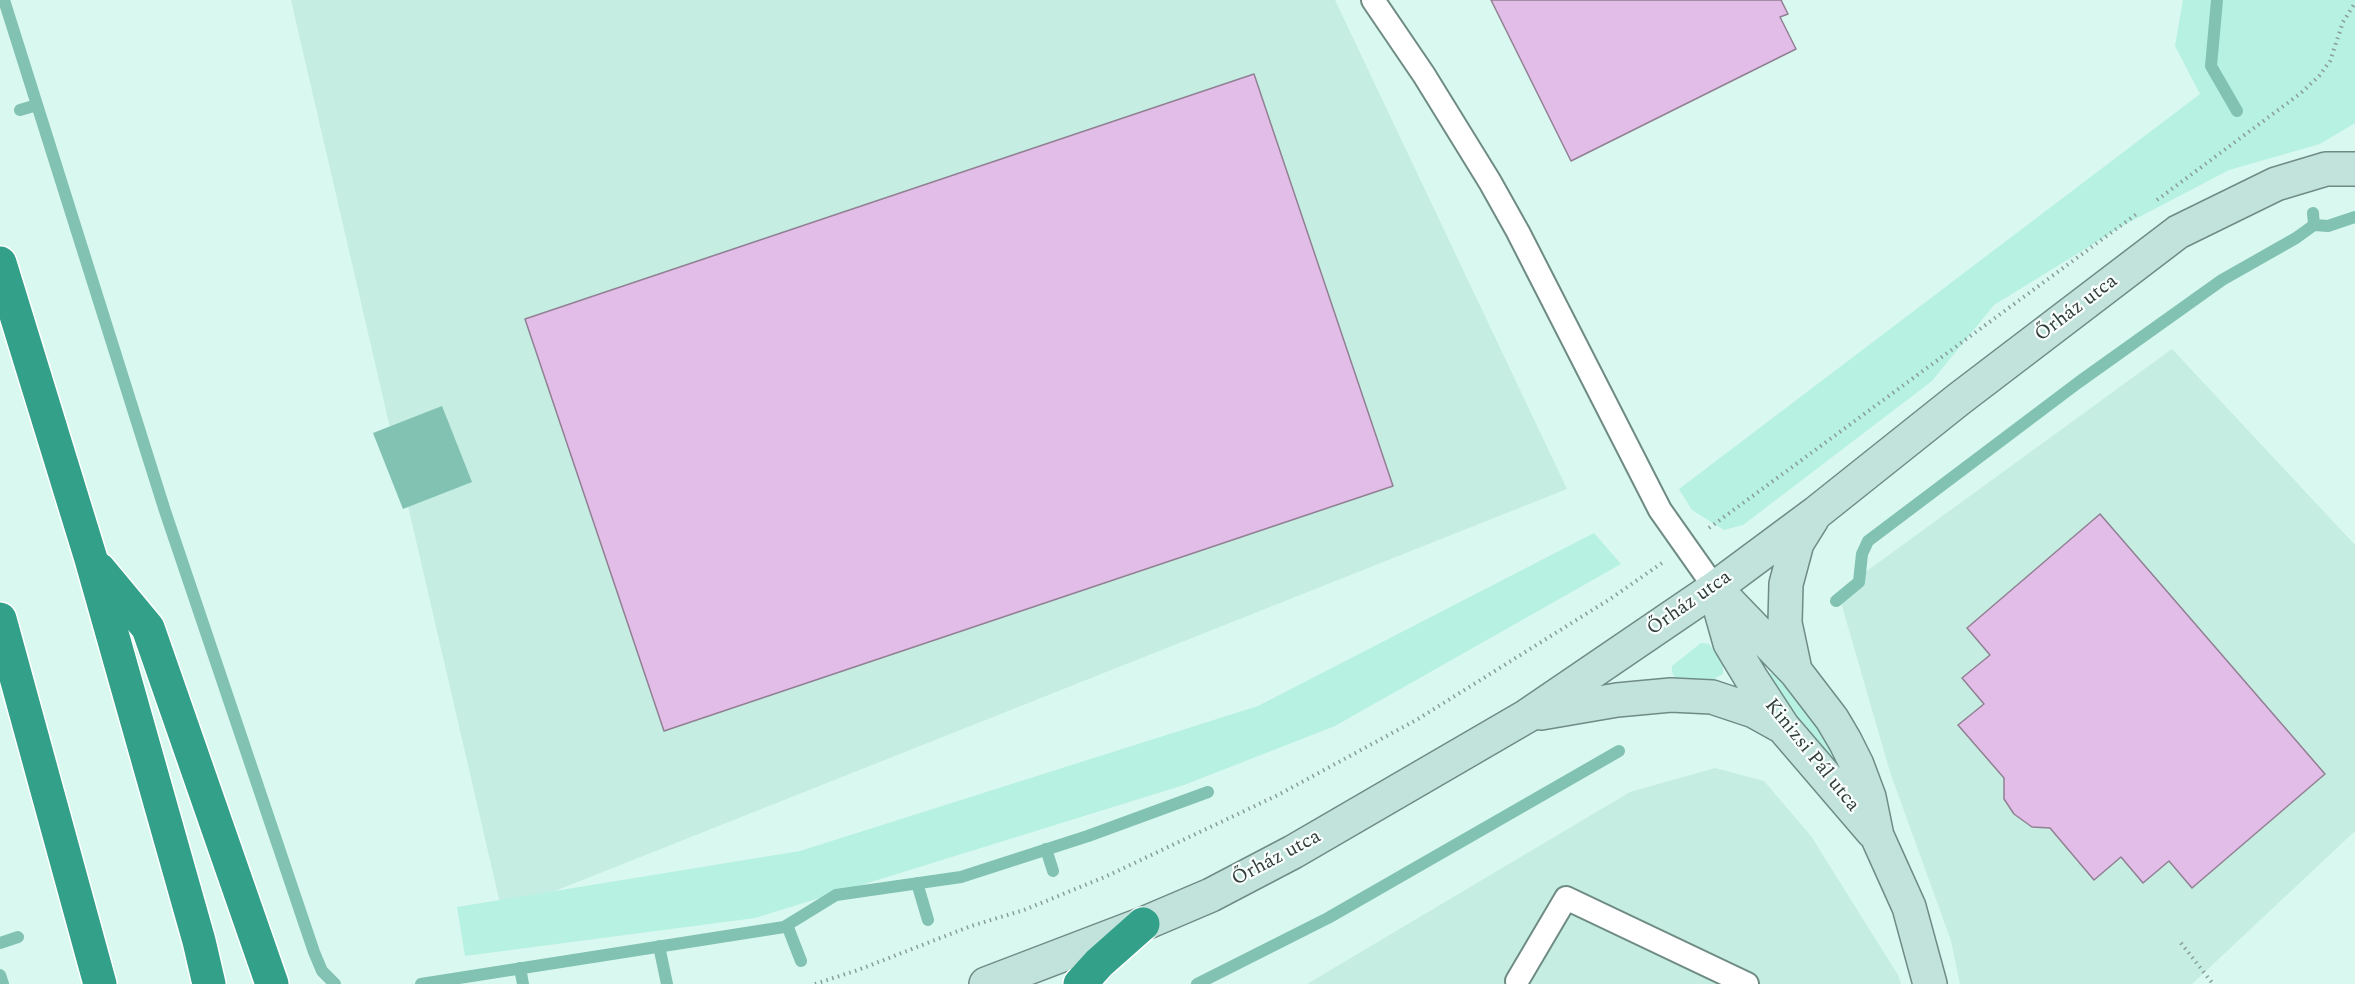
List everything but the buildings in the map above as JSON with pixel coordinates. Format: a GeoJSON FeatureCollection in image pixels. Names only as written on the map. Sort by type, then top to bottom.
{"type":"FeatureCollection","features":[{"type":"Feature","properties":{"kind":"highway"},"geometry":{"type":"LineString","coordinates":[[0,263],[91,559],[199,940],[208,984]]}},
{"type":"Feature","properties":{"kind":"highway"},"geometry":{"type":"LineString","coordinates":[[91,559],[148,628],[272,984]]}},
{"type":"Feature","properties":{"kind":"highway"},"geometry":{"type":"LineString","coordinates":[[0,619],[100,984]]}},
{"type":"Feature","properties":{"kind":"highway"},"geometry":{"type":"LineString","coordinates":[[1080,984],[1099,963],[1143,924]]}},
{"type":"Feature","properties":{"kind":"street","name":"Őrház utca"},"geometry":{"type":"LineString","coordinates":[[986,984],[1143,924],[1211,895],[1293,852],[1527,716],[1715,588],[1816,513],[1959,399],[2178,232],[2276,184],[2326,170],[2355,168]]}},
{"type":"Feature","properties":{"kind":"street"},"geometry":{"type":"LineString","coordinates":[[1796,672],[1785,622],[1786,584],[1797,543],[1816,513]]}},
{"type":"Feature","properties":{"kind":"street","name":"Kinizsi Pál utca"},"geometry":{"type":"LineString","coordinates":[[1715,588],[1796,672],[1832,719],[1857,765],[1869,797],[1876,836],[1909,907],[1930,984]]}},
{"type":"Feature","properties":{"kind":"street","name":"Kinizsi Pál utca"},"geometry":{"type":"LineString","coordinates":[[1715,588],[1730,643],[1783,727],[1876,836]]}},
{"type":"Feature","properties":{"kind":"street"},"geometry":{"type":"LineString","coordinates":[[1527,716],[1584,705],[1671,695],[1712,697],[1735,703],[1783,727]]}},
{"type":"Feature","properties":{"kind":"lane"},"geometry":{"type":"LineString","coordinates":[[1373,0],[1424,75],[1512,222],[1660,510],[1715,588]]}},
{"type":"Feature","properties":{"kind":"lane"},"geometry":{"type":"LineString","coordinates":[[1518,983],[1566,898],[1747,984]]}},
{"type":"Feature","properties":{"kind":"path"},"geometry":{"type":"LineString","coordinates":[[2155,201],[2301,93],[2319,76],[2330,61],[2343,22],[2355,3]]}},
{"type":"Feature","properties":{"kind":"path"},"geometry":{"type":"LineString","coordinates":[[814,984],[858,970],[971,926],[1024,910],[1107,876],[1278,795],[1418,719],[1610,599],[1685,547],[2145,208]]}},
{"type":"Feature","properties":{"kind":"path"},"geometry":{"type":"LineString","coordinates":[[2181,943],[2213,984]]}},
{"type":"Feature","properties":{"kind":"shaded area"},"geometry":{"type":"Polygon","coordinates":[[[291,0],[1335,0],[1567,489],[502,912],[291,0]]]}},
{"type":"Feature","properties":{"kind":"shaded area"},"geometry":{"type":"Polygon","coordinates":[[[2183,0],[2355,0],[2355,123],[2320,144],[2229,170],[2124,225],[1994,305],[1932,381],[1743,525],[1724,530],[1692,510],[1679,489],[2200,94],[2175,46],[2183,0]]]}},
{"type":"Feature","properties":{"kind":"shaded area"},"geometry":{"type":"Polygon","coordinates":[[[2172,349],[2355,545],[2355,831],[2192,984],[1960,984],[1951,941],[1890,772],[1838,592],[2172,349]]]}},
{"type":"Feature","properties":{"kind":"shaded area"},"geometry":{"type":"Polygon","coordinates":[[[442,406],[472,482],[403,509],[373,433],[442,406]]]}},
{"type":"Feature","properties":{"kind":"shaded area"},"geometry":{"type":"Polygon","coordinates":[[[1594,533],[1621,564],[1335,726],[1184,785],[755,918],[465,956],[457,907],[800,851],[1258,706],[1594,533]]]}},
{"type":"Feature","properties":{"kind":"shaded area"},"geometry":{"type":"Polygon","coordinates":[[[1701,643],[1709,644],[1723,662],[1723,674],[1710,681],[1675,678],[1672,666],[1701,643]]]}},
{"type":"Feature","properties":{"kind":"shaded area"},"geometry":{"type":"Polygon","coordinates":[[[1770,673],[1778,675],[1837,755],[1838,765],[1829,766],[1767,675],[1770,673]]]}},
{"type":"Feature","properties":{"kind":"shaded area"},"geometry":{"type":"Polygon","coordinates":[[[1715,768],[1764,781],[1811,836],[1898,975],[1901,984],[1307,984],[1630,792],[1715,768]]]}},
{"type":"Feature","properties":{"kind":"waterway"},"geometry":{"type":"LineString","coordinates":[[4,0],[165,511],[314,952],[322,971],[335,984]]}},
{"type":"Feature","properties":{"kind":"waterway"},"geometry":{"type":"LineString","coordinates":[[2217,0],[2211,66],[2237,111]]}},
{"type":"Feature","properties":{"kind":"waterway"},"geometry":{"type":"LineString","coordinates":[[20,110],[37,105]]}},
{"type":"Feature","properties":{"kind":"waterway"},"geometry":{"type":"LineString","coordinates":[[1836,601],[1859,582],[1862,554],[1868,541],[2079,382],[2222,280],[2296,238],[2314,225],[2313,213]]}},
{"type":"Feature","properties":{"kind":"waterway"},"geometry":{"type":"LineString","coordinates":[[2314,225],[2328,226],[2355,217]]}},
{"type":"Feature","properties":{"kind":"waterway"},"geometry":{"type":"LineString","coordinates":[[1197,984],[1328,918],[1619,751]]}},
{"type":"Feature","properties":{"kind":"waterway"},"geometry":{"type":"LineString","coordinates":[[421,984],[784,927],[836,895],[961,877],[1088,836],[1208,792]]}},
{"type":"Feature","properties":{"kind":"waterway"},"geometry":{"type":"LineString","coordinates":[[1046,849],[1053,871]]}},
{"type":"Feature","properties":{"kind":"waterway"},"geometry":{"type":"LineString","coordinates":[[917,883],[928,920]]}},
{"type":"Feature","properties":{"kind":"waterway"},"geometry":{"type":"LineString","coordinates":[[787,925],[801,961]]}},
{"type":"Feature","properties":{"kind":"waterway"},"geometry":{"type":"LineString","coordinates":[[0,943],[18,937]]}},
{"type":"Feature","properties":{"kind":"waterway"},"geometry":{"type":"LineString","coordinates":[[659,946],[667,984]]}},
{"type":"Feature","properties":{"kind":"waterway"},"geometry":{"type":"LineString","coordinates":[[520,968],[523,984]]}},
{"type":"Feature","properties":{"kind":"waterway"},"geometry":{"type":"LineString","coordinates":[[0,975],[3,984]]}}]}
